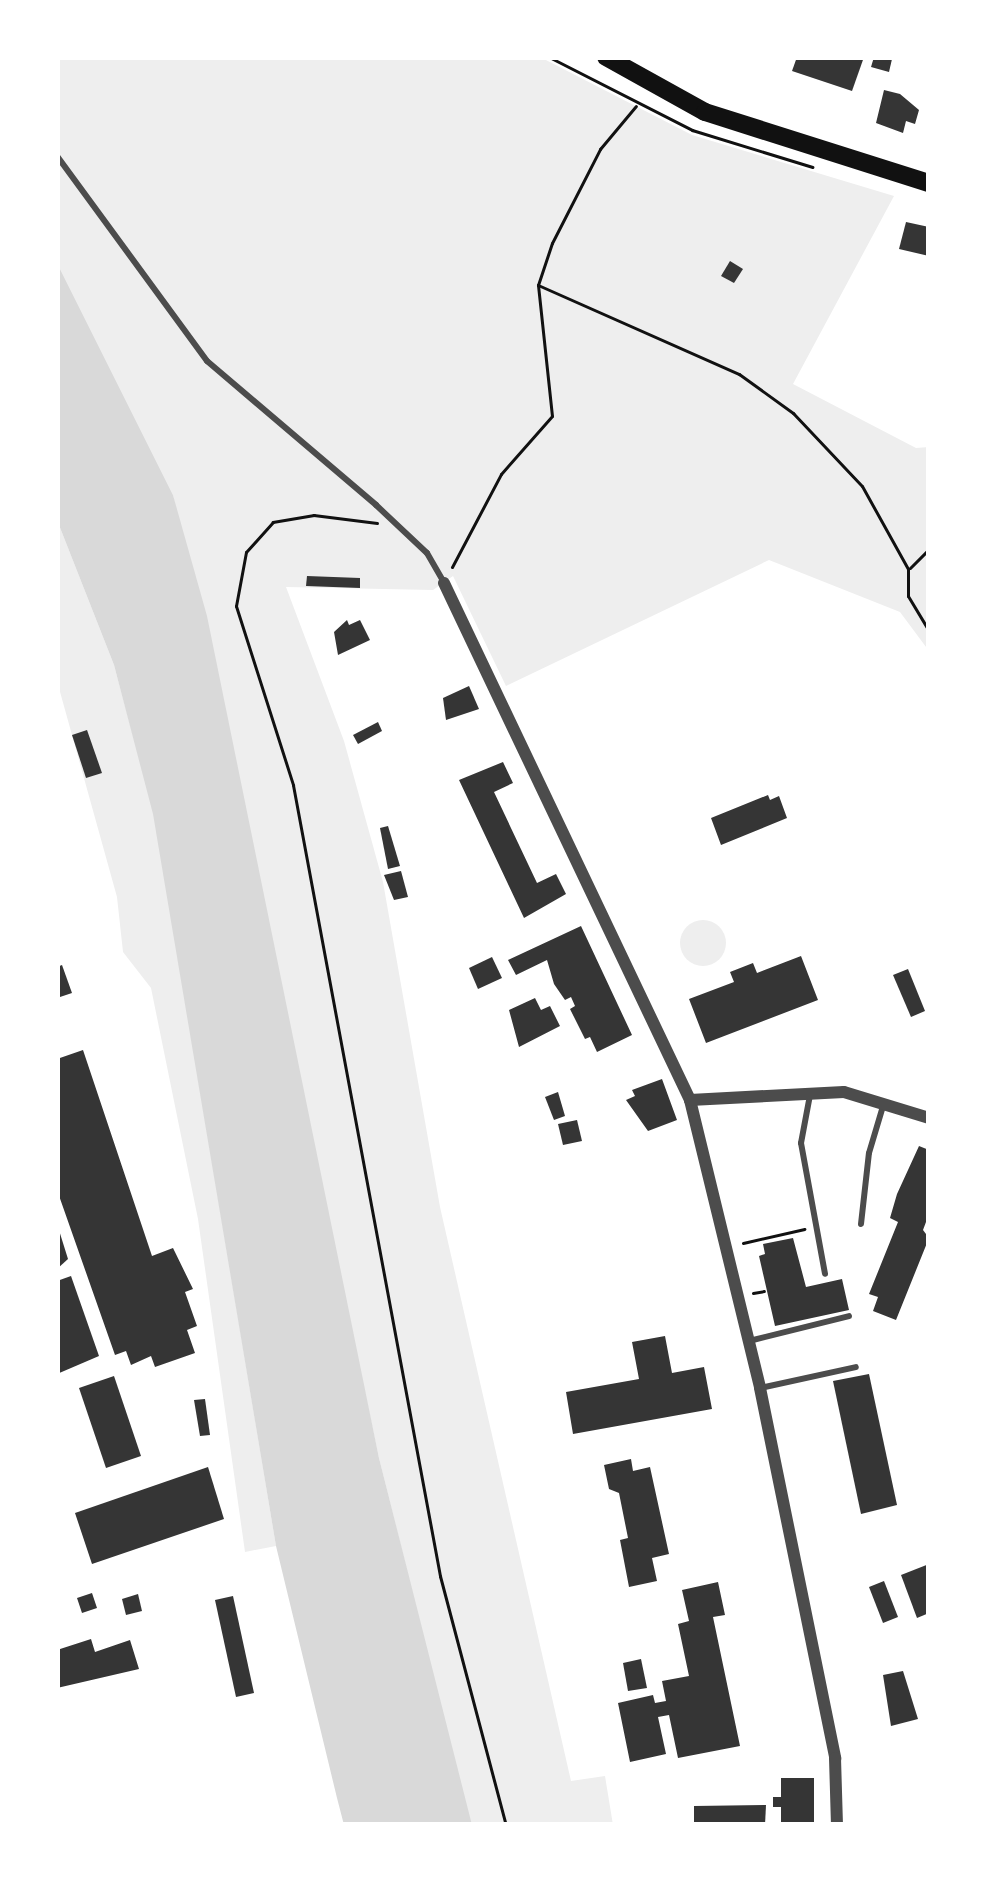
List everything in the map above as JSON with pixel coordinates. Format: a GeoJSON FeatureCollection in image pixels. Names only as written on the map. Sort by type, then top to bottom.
{"type":"FeatureCollection","features":[{"type":"Feature","properties":{"kind":"main road"},"geometry":{"type":"LineString","coordinates":[[606,57],[705,112],[929,183]]}},
{"type":"Feature","properties":{"kind":"street"},"geometry":{"type":"LineString","coordinates":[[444,583],[690,1100],[760,1388],[835,1758],[837,1825]]}},
{"type":"Feature","properties":{"kind":"street"},"geometry":{"type":"LineString","coordinates":[[690,1100],[844,1092],[929,1118]]}},
{"type":"Feature","properties":{"kind":"lane"},"geometry":{"type":"LineString","coordinates":[[57,156],[207,362],[398,525],[427,553],[444,583]]}},
{"type":"Feature","properties":{"kind":"lane"},"geometry":{"type":"LineString","coordinates":[[810,1091],[801,1143],[824,1274]]}},
{"type":"Feature","properties":{"kind":"lane"},"geometry":{"type":"LineString","coordinates":[[861,1224],[869,1153],[884,1103]]}},
{"type":"Feature","properties":{"kind":"lane"},"geometry":{"type":"LineString","coordinates":[[749,1341],[849,1316]]}},
{"type":"Feature","properties":{"kind":"lane"},"geometry":{"type":"LineString","coordinates":[[760,1388],[856,1367]]}},
{"type":"Feature","properties":{"kind":"path"},"geometry":{"type":"LineString","coordinates":[[444,583],[501,474],[553,416],[538,285],[559,226],[600,149],[636,106]]}},
{"type":"Feature","properties":{"kind":"path"},"geometry":{"type":"LineString","coordinates":[[538,285],[739,374],[776,398],[845,464],[908,569],[908,596],[929,631]]}},
{"type":"Feature","properties":{"kind":"path"},"geometry":{"type":"LineString","coordinates":[[398,525],[314,514],[273,522],[246,552],[236,607],[293,785],[440,1576],[506,1825]]}},
{"type":"Feature","properties":{"kind":"path"},"geometry":{"type":"LineString","coordinates":[[908,569],[929,549]]}},
{"type":"Feature","properties":{"kind":"path"},"geometry":{"type":"LineString","coordinates":[[741,1243],[815,1227]]}},
{"type":"Feature","properties":{"kind":"path"},"geometry":{"type":"LineString","coordinates":[[752,1294],[764,1292]]}},
{"type":"Feature","properties":{"kind":"shaded area"},"geometry":{"type":"Polygon","coordinates":[[[57,57],[540,57],[692,135],[894,196],[793,384],[916,448],[929,447],[929,651],[900,612],[769,560],[506,686],[453,576],[433,590],[286,587],[344,741],[383,882],[440,1207],[571,1781],[605,1776],[613,1825],[472,1825],[466,1807],[379,1458],[173,495],[57,263],[57,57]]]}},
{"type":"Feature","properties":{"kind":"shaded area"},"geometry":{"type":"Polygon","coordinates":[[[57,263],[173,495],[207,616],[379,1458],[472,1825],[344,1825],[276,1546],[153,814],[114,665],[57,520],[57,263]]]}},
{"type":"Feature","properties":{"kind":"shaded area"},"geometry":{"type":"Polygon","coordinates":[[[57,520],[114,665],[154,814],[276,1546],[245,1552],[198,1219],[151,988],[123,952],[117,897],[57,681],[57,520]]]}},
{"type":"Feature","properties":{"kind":"shaded area"},"geometry":{"type":"Polygon","coordinates":[[[703,920],[719,927],[726,943],[719,959],[703,966],[687,959],[680,943],[687,927],[703,920]]]}},
{"type":"Feature","properties":{"kind":"building"},"geometry":{"type":"Polygon","coordinates":[[[797,57],[864,57],[852,91],[792,71],[797,57]]]}},
{"type":"Feature","properties":{"kind":"building"},"geometry":{"type":"Polygon","coordinates":[[[874,57],[892,59],[889,72],[871,67],[874,57]]]}},
{"type":"Feature","properties":{"kind":"building"},"geometry":{"type":"Polygon","coordinates":[[[884,90],[900,94],[919,110],[915,124],[906,121],[903,133],[876,123],[884,90]]]}},
{"type":"Feature","properties":{"kind":"building"},"geometry":{"type":"Polygon","coordinates":[[[906,222],[929,227],[929,256],[899,249],[906,222]]]}},
{"type":"Feature","properties":{"kind":"building"},"geometry":{"type":"Polygon","coordinates":[[[730,261],[743,269],[734,283],[721,276],[730,261]]]}},
{"type":"Feature","properties":{"kind":"building"},"geometry":{"type":"Polygon","coordinates":[[[307,576],[360,578],[360,588],[306,586],[307,576]]]}},
{"type":"Feature","properties":{"kind":"building"},"geometry":{"type":"Polygon","coordinates":[[[347,620],[349,625],[360,620],[370,640],[338,655],[334,632],[347,620]]]}},
{"type":"Feature","properties":{"kind":"building"},"geometry":{"type":"Polygon","coordinates":[[[469,686],[479,709],[446,720],[443,698],[469,686]]]}},
{"type":"Feature","properties":{"kind":"building"},"geometry":{"type":"Polygon","coordinates":[[[378,722],[382,731],[358,744],[353,735],[378,722]]]}},
{"type":"Feature","properties":{"kind":"building"},"geometry":{"type":"Polygon","coordinates":[[[87,730],[102,773],[86,778],[72,735],[87,730]]]}},
{"type":"Feature","properties":{"kind":"building"},"geometry":{"type":"Polygon","coordinates":[[[503,762],[513,783],[494,792],[537,883],[556,874],[566,894],[524,918],[459,780],[503,762]]]}},
{"type":"Feature","properties":{"kind":"building"},"geometry":{"type":"Polygon","coordinates":[[[768,795],[770,800],[779,796],[787,818],[721,845],[711,818],[768,795]]]}},
{"type":"Feature","properties":{"kind":"building"},"geometry":{"type":"Polygon","coordinates":[[[388,826],[400,866],[388,869],[380,828],[388,826]]]}},
{"type":"Feature","properties":{"kind":"building"},"geometry":{"type":"Polygon","coordinates":[[[401,871],[408,897],[394,900],[384,875],[401,871]]]}},
{"type":"Feature","properties":{"kind":"building"},"geometry":{"type":"Polygon","coordinates":[[[581,926],[632,1035],[597,1052],[570,1009],[575,1006],[571,997],[565,1000],[554,984],[547,960],[516,975],[508,960],[581,926]]]}},
{"type":"Feature","properties":{"kind":"building"},"geometry":{"type":"Polygon","coordinates":[[[801,956],[818,1000],[706,1043],[689,999],[734,982],[730,972],[753,963],[757,973],[801,956]]]}},
{"type":"Feature","properties":{"kind":"building"},"geometry":{"type":"Polygon","coordinates":[[[492,957],[502,978],[478,989],[469,968],[492,957]]]}},
{"type":"Feature","properties":{"kind":"building"},"geometry":{"type":"Polygon","coordinates":[[[62,965],[72,993],[57,998],[57,967],[62,965]]]}},
{"type":"Feature","properties":{"kind":"building"},"geometry":{"type":"Polygon","coordinates":[[[908,969],[925,1011],[911,1017],[893,975],[908,969]]]}},
{"type":"Feature","properties":{"kind":"building"},"geometry":{"type":"Polygon","coordinates":[[[535,998],[541,1010],[550,1006],[560,1026],[519,1047],[509,1010],[535,998]]]}},
{"type":"Feature","properties":{"kind":"building"},"geometry":{"type":"Polygon","coordinates":[[[83,1050],[152,1256],[173,1248],[193,1289],[185,1292],[197,1326],[187,1330],[195,1353],[155,1367],[151,1356],[131,1365],[126,1351],[115,1355],[57,1190],[57,1059],[83,1050]]]}},
{"type":"Feature","properties":{"kind":"building"},"geometry":{"type":"Polygon","coordinates":[[[662,1079],[677,1120],[648,1131],[626,1100],[635,1096],[632,1090],[662,1079]]]}},
{"type":"Feature","properties":{"kind":"building"},"geometry":{"type":"Polygon","coordinates":[[[558,1092],[565,1116],[554,1120],[545,1097],[558,1092]]]}},
{"type":"Feature","properties":{"kind":"building"},"geometry":{"type":"Polygon","coordinates":[[[577,1120],[582,1141],[563,1145],[558,1124],[577,1120]]]}},
{"type":"Feature","properties":{"kind":"building"},"geometry":{"type":"Polygon","coordinates":[[[919,1146],[929,1150],[929,1214],[923,1230],[929,1238],[896,1320],[873,1311],[878,1297],[869,1294],[898,1222],[890,1218],[897,1194],[919,1146]]]}},
{"type":"Feature","properties":{"kind":"building"},"geometry":{"type":"Polygon","coordinates":[[[57,1227],[68,1259],[57,1269],[57,1227]]]}},
{"type":"Feature","properties":{"kind":"building"},"geometry":{"type":"Polygon","coordinates":[[[793,1238],[806,1287],[842,1279],[849,1310],[775,1326],[759,1256],[765,1254],[763,1244],[793,1238]]]}},
{"type":"Feature","properties":{"kind":"building"},"geometry":{"type":"Polygon","coordinates":[[[71,1276],[99,1356],[57,1374],[57,1281],[71,1276]]]}},
{"type":"Feature","properties":{"kind":"building"},"geometry":{"type":"Polygon","coordinates":[[[665,1336],[672,1373],[704,1367],[712,1409],[573,1434],[566,1392],[639,1379],[632,1342],[665,1336]]]}},
{"type":"Feature","properties":{"kind":"building"},"geometry":{"type":"Polygon","coordinates":[[[869,1374],[897,1505],[861,1514],[833,1381],[869,1374]]]}},
{"type":"Feature","properties":{"kind":"building"},"geometry":{"type":"Polygon","coordinates":[[[114,1376],[141,1456],[106,1468],[79,1388],[114,1376]]]}},
{"type":"Feature","properties":{"kind":"building"},"geometry":{"type":"Polygon","coordinates":[[[205,1399],[210,1435],[200,1436],[194,1400],[205,1399]]]}},
{"type":"Feature","properties":{"kind":"building"},"geometry":{"type":"Polygon","coordinates":[[[631,1459],[633,1471],[650,1467],[669,1554],[652,1558],[657,1581],[629,1587],[620,1540],[628,1538],[619,1493],[609,1489],[604,1465],[631,1459]]]}},
{"type":"Feature","properties":{"kind":"building"},"geometry":{"type":"Polygon","coordinates":[[[208,1467],[224,1519],[92,1564],[75,1513],[208,1467]]]}},
{"type":"Feature","properties":{"kind":"building"},"geometry":{"type":"Polygon","coordinates":[[[929,1564],[929,1613],[917,1618],[901,1575],[929,1564]]]}},
{"type":"Feature","properties":{"kind":"building"},"geometry":{"type":"Polygon","coordinates":[[[884,1581],[898,1617],[883,1623],[869,1587],[884,1581]]]}},
{"type":"Feature","properties":{"kind":"building"},"geometry":{"type":"Polygon","coordinates":[[[718,1582],[725,1615],[713,1617],[740,1746],[678,1758],[669,1715],[658,1717],[666,1754],[630,1762],[618,1703],[653,1695],[655,1703],[666,1701],[662,1681],[689,1676],[678,1624],[689,1621],[682,1590],[718,1582]]]}},
{"type":"Feature","properties":{"kind":"building"},"geometry":{"type":"Polygon","coordinates":[[[92,1593],[97,1608],[82,1613],[77,1598],[92,1593]]]}},
{"type":"Feature","properties":{"kind":"building"},"geometry":{"type":"Polygon","coordinates":[[[138,1594],[142,1611],[126,1615],[122,1599],[138,1594]]]}},
{"type":"Feature","properties":{"kind":"building"},"geometry":{"type":"Polygon","coordinates":[[[233,1596],[254,1693],[236,1697],[215,1600],[233,1596]]]}},
{"type":"Feature","properties":{"kind":"building"},"geometry":{"type":"Polygon","coordinates":[[[91,1639],[95,1652],[130,1640],[139,1669],[57,1688],[57,1650],[91,1639]]]}},
{"type":"Feature","properties":{"kind":"building"},"geometry":{"type":"Polygon","coordinates":[[[641,1659],[647,1688],[628,1691],[623,1663],[641,1659]]]}},
{"type":"Feature","properties":{"kind":"building"},"geometry":{"type":"Polygon","coordinates":[[[903,1671],[918,1719],[891,1726],[883,1675],[903,1671]]]}},
{"type":"Feature","properties":{"kind":"building"},"geometry":{"type":"Polygon","coordinates":[[[781,1778],[814,1778],[814,1825],[781,1825],[781,1807],[773,1807],[773,1797],[781,1797],[781,1778]]]}},
{"type":"Feature","properties":{"kind":"building"},"geometry":{"type":"Polygon","coordinates":[[[766,1805],[765,1825],[694,1825],[694,1806],[766,1805]]]}}]}
